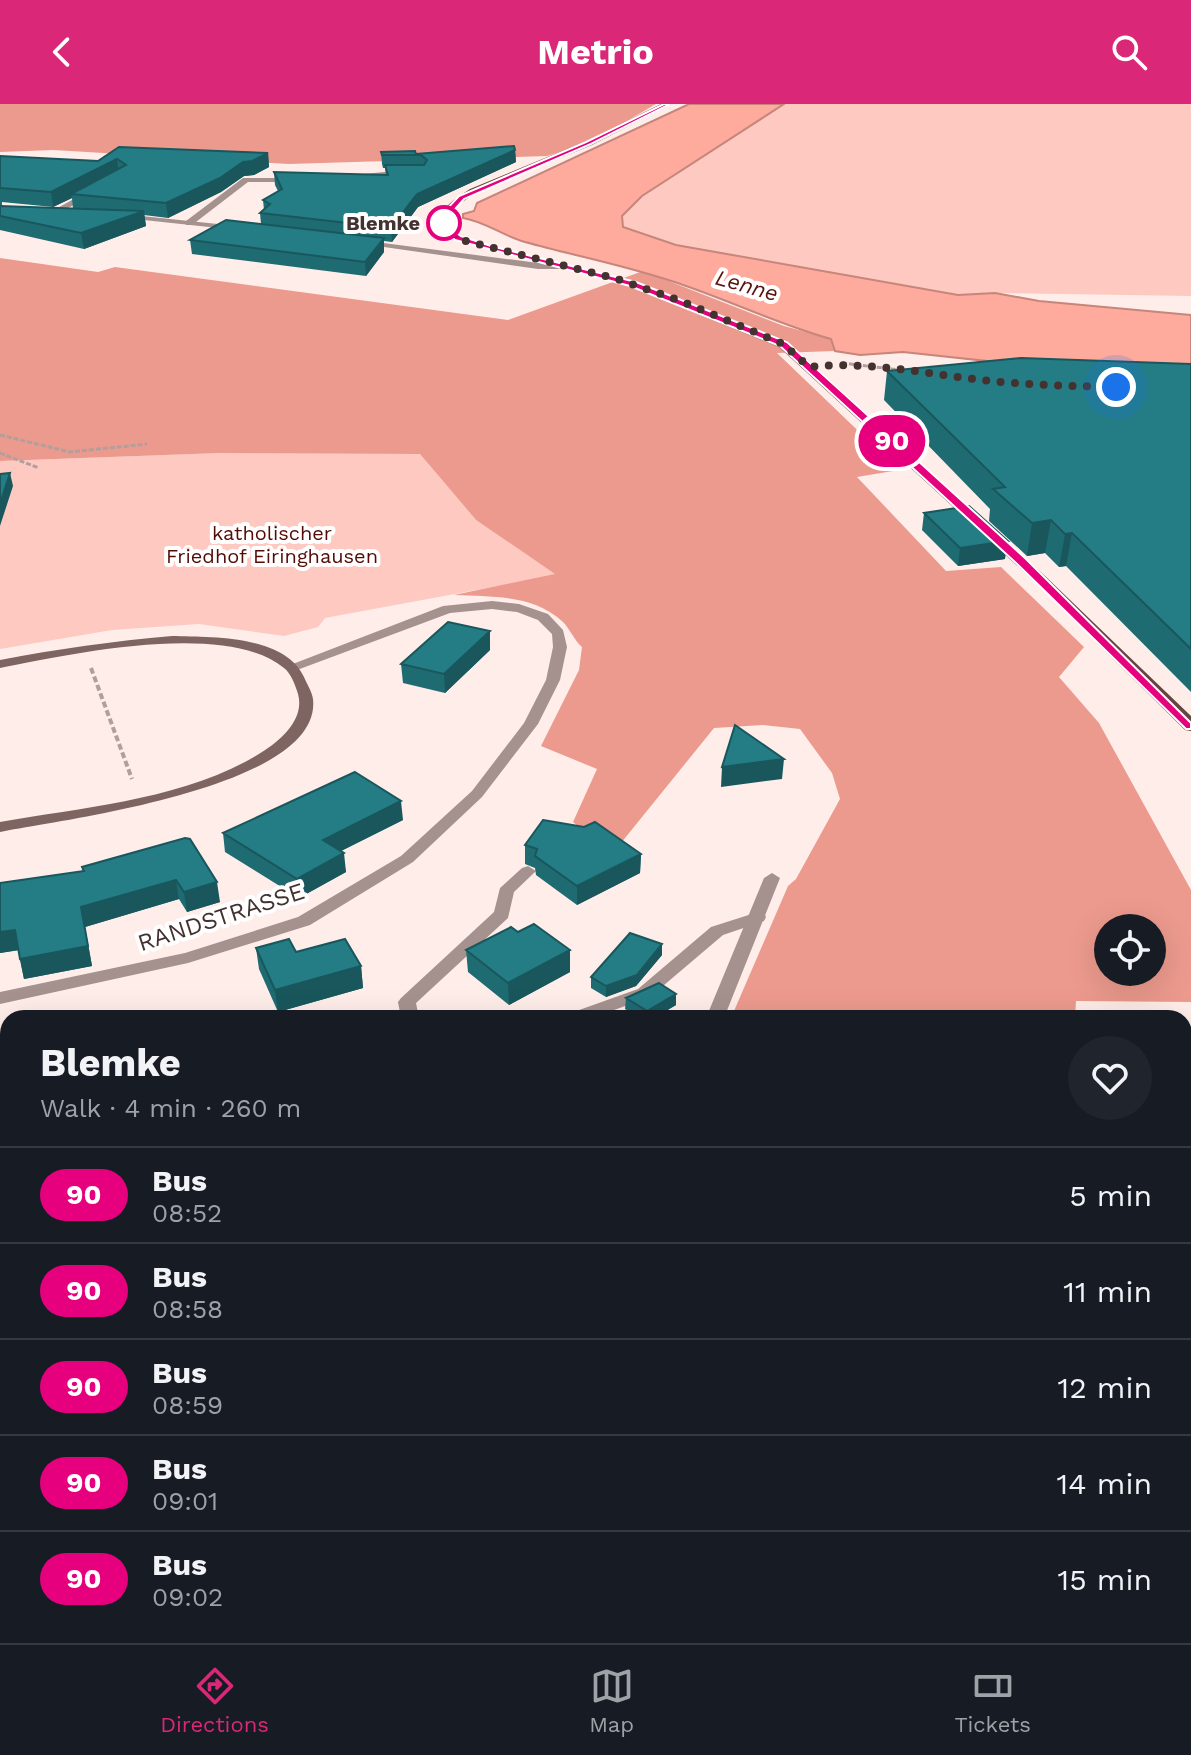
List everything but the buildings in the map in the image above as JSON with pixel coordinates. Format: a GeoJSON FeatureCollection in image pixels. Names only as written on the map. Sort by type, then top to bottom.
{"type":"FeatureCollection","features":[{"type":"Feature","properties":{"kind":"main road"},"geometry":{"type":"LineString","coordinates":[[667,104],[589,143],[473,191],[456,202],[444,216],[445,227],[458,238],[633,284],[783,344],[1040,579],[1191,726]]}},
{"type":"Feature","properties":{"kind":"main road"},"geometry":{"type":"LineString","coordinates":[[0,664],[144,641],[203,639],[256,648],[292,667],[300,674],[304,685],[305,712],[291,736],[256,763],[198,785],[0,827]]}},
{"type":"Feature","properties":{"kind":"street"},"geometry":{"type":"LineString","coordinates":[[324,178],[413,172]]}},
{"type":"Feature","properties":{"kind":"street"},"geometry":{"type":"LineString","coordinates":[[189,223],[246,180],[301,180]]}},
{"type":"Feature","properties":{"kind":"street"},"geometry":{"type":"LineString","coordinates":[[57,217],[96,191]]}},
{"type":"Feature","properties":{"kind":"street"},"geometry":{"type":"LineString","coordinates":[[46,210],[57,217],[73,212]]}},
{"type":"Feature","properties":{"kind":"street"},"geometry":{"type":"LineString","coordinates":[[114,218],[247,229]]}},
{"type":"Feature","properties":{"kind":"street"},"geometry":{"type":"LineString","coordinates":[[351,241],[538,266],[564,266]]}},
{"type":"Feature","properties":{"kind":"street","name":"RANDSTRASSE"},"geometry":{"type":"LineString","coordinates":[[0,998],[188,958],[304,921],[407,859],[477,794],[531,724],[553,680],[560,647],[558,633],[543,617],[519,608],[492,605],[448,609],[292,667]]}},
{"type":"Feature","properties":{"kind":"street"},"geometry":{"type":"LineString","coordinates":[[408,1010],[407,1002],[502,914],[506,891],[528,871]]}},
{"type":"Feature","properties":{"kind":"street"},"geometry":{"type":"LineString","coordinates":[[718,1010],[772,878]]}},
{"type":"Feature","properties":{"kind":"street"},"geometry":{"type":"LineString","coordinates":[[596,1010],[644,993],[717,931],[758,917]]}},
{"type":"Feature","properties":{"kind":"path"},"geometry":{"type":"LineString","coordinates":[[809,367],[842,363],[913,372]]}},
{"type":"Feature","properties":{"kind":"path"},"geometry":{"type":"LineString","coordinates":[[0,435],[70,452],[147,444]]}},
{"type":"Feature","properties":{"kind":"path"},"geometry":{"type":"LineString","coordinates":[[0,453],[39,468]]}},
{"type":"Feature","properties":{"kind":"path"},"geometry":{"type":"LineString","coordinates":[[85,649],[133,780]]}},
{"type":"Feature","properties":{"kind":"green space"},"geometry":{"type":"Polygon","coordinates":[[[784,104],[1191,104],[1191,296],[958,295],[676,245],[623,227],[622,216],[642,196],[784,104]]]}},
{"type":"Feature","properties":{"kind":"green space","name":"katholischer Friedhof Eiringhausen"},"geometry":{"type":"Polygon","coordinates":[[[220,453],[420,454],[476,520],[557,575],[325,618],[318,627],[284,636],[199,624],[112,630],[0,649],[0,461],[220,453]]]}},
{"type":"Feature","properties":{"kind":"shaded area"},"geometry":{"type":"Polygon","coordinates":[[[0,104],[656,104],[589,143],[547,156],[289,164],[53,150],[0,152],[0,104]]]}},
{"type":"Feature","properties":{"kind":"shaded area"},"geometry":{"type":"Polygon","coordinates":[[[0,258],[98,272],[115,267],[508,320],[643,271],[784,326],[832,339],[835,351],[777,353],[899,470],[857,477],[946,571],[1001,567],[1084,647],[1059,677],[1099,723],[1191,890],[1191,1002],[1076,1001],[1075,1010],[734,1010],[788,886],[796,879],[840,799],[832,773],[800,729],[763,725],[714,728],[621,843],[581,829],[573,822],[597,769],[541,746],[579,670],[582,647],[563,622],[539,606],[497,597],[454,595],[555,574],[476,520],[420,454],[220,453],[0,461],[0,258]]]}},
{"type":"Feature","properties":{"kind":"water","name":"Lenne"},"geometry":{"type":"Polygon","coordinates":[[[689,104],[784,104],[642,196],[622,216],[623,227],[676,245],[958,295],[995,293],[1039,301],[1191,315],[1191,383],[903,352],[860,355],[835,351],[831,339],[686,286],[525,242],[463,218],[463,214],[474,211],[477,203],[689,104]]]}},
{"type":"Feature","properties":{"kind":"bus line","name":"90"},"geometry":{"type":"LineString","coordinates":[[666,104],[589,143],[473,191],[444,216],[445,227],[458,238],[488,248],[633,284],[783,344],[1021,561],[1191,726]]}},
{"type":"Feature","properties":{"kind":"place","name":"Blemke"},"geometry":{"type":"Point","coordinates":[444,223]}},
{"type":"Feature","properties":{"kind":"route"},"geometry":{"type":"LineString","coordinates":[[444,223],[453,234],[466,241],[614,278],[681,301],[783,344],[809,367],[842,363],[878,365],[986,381],[1116,387]]}}]}
